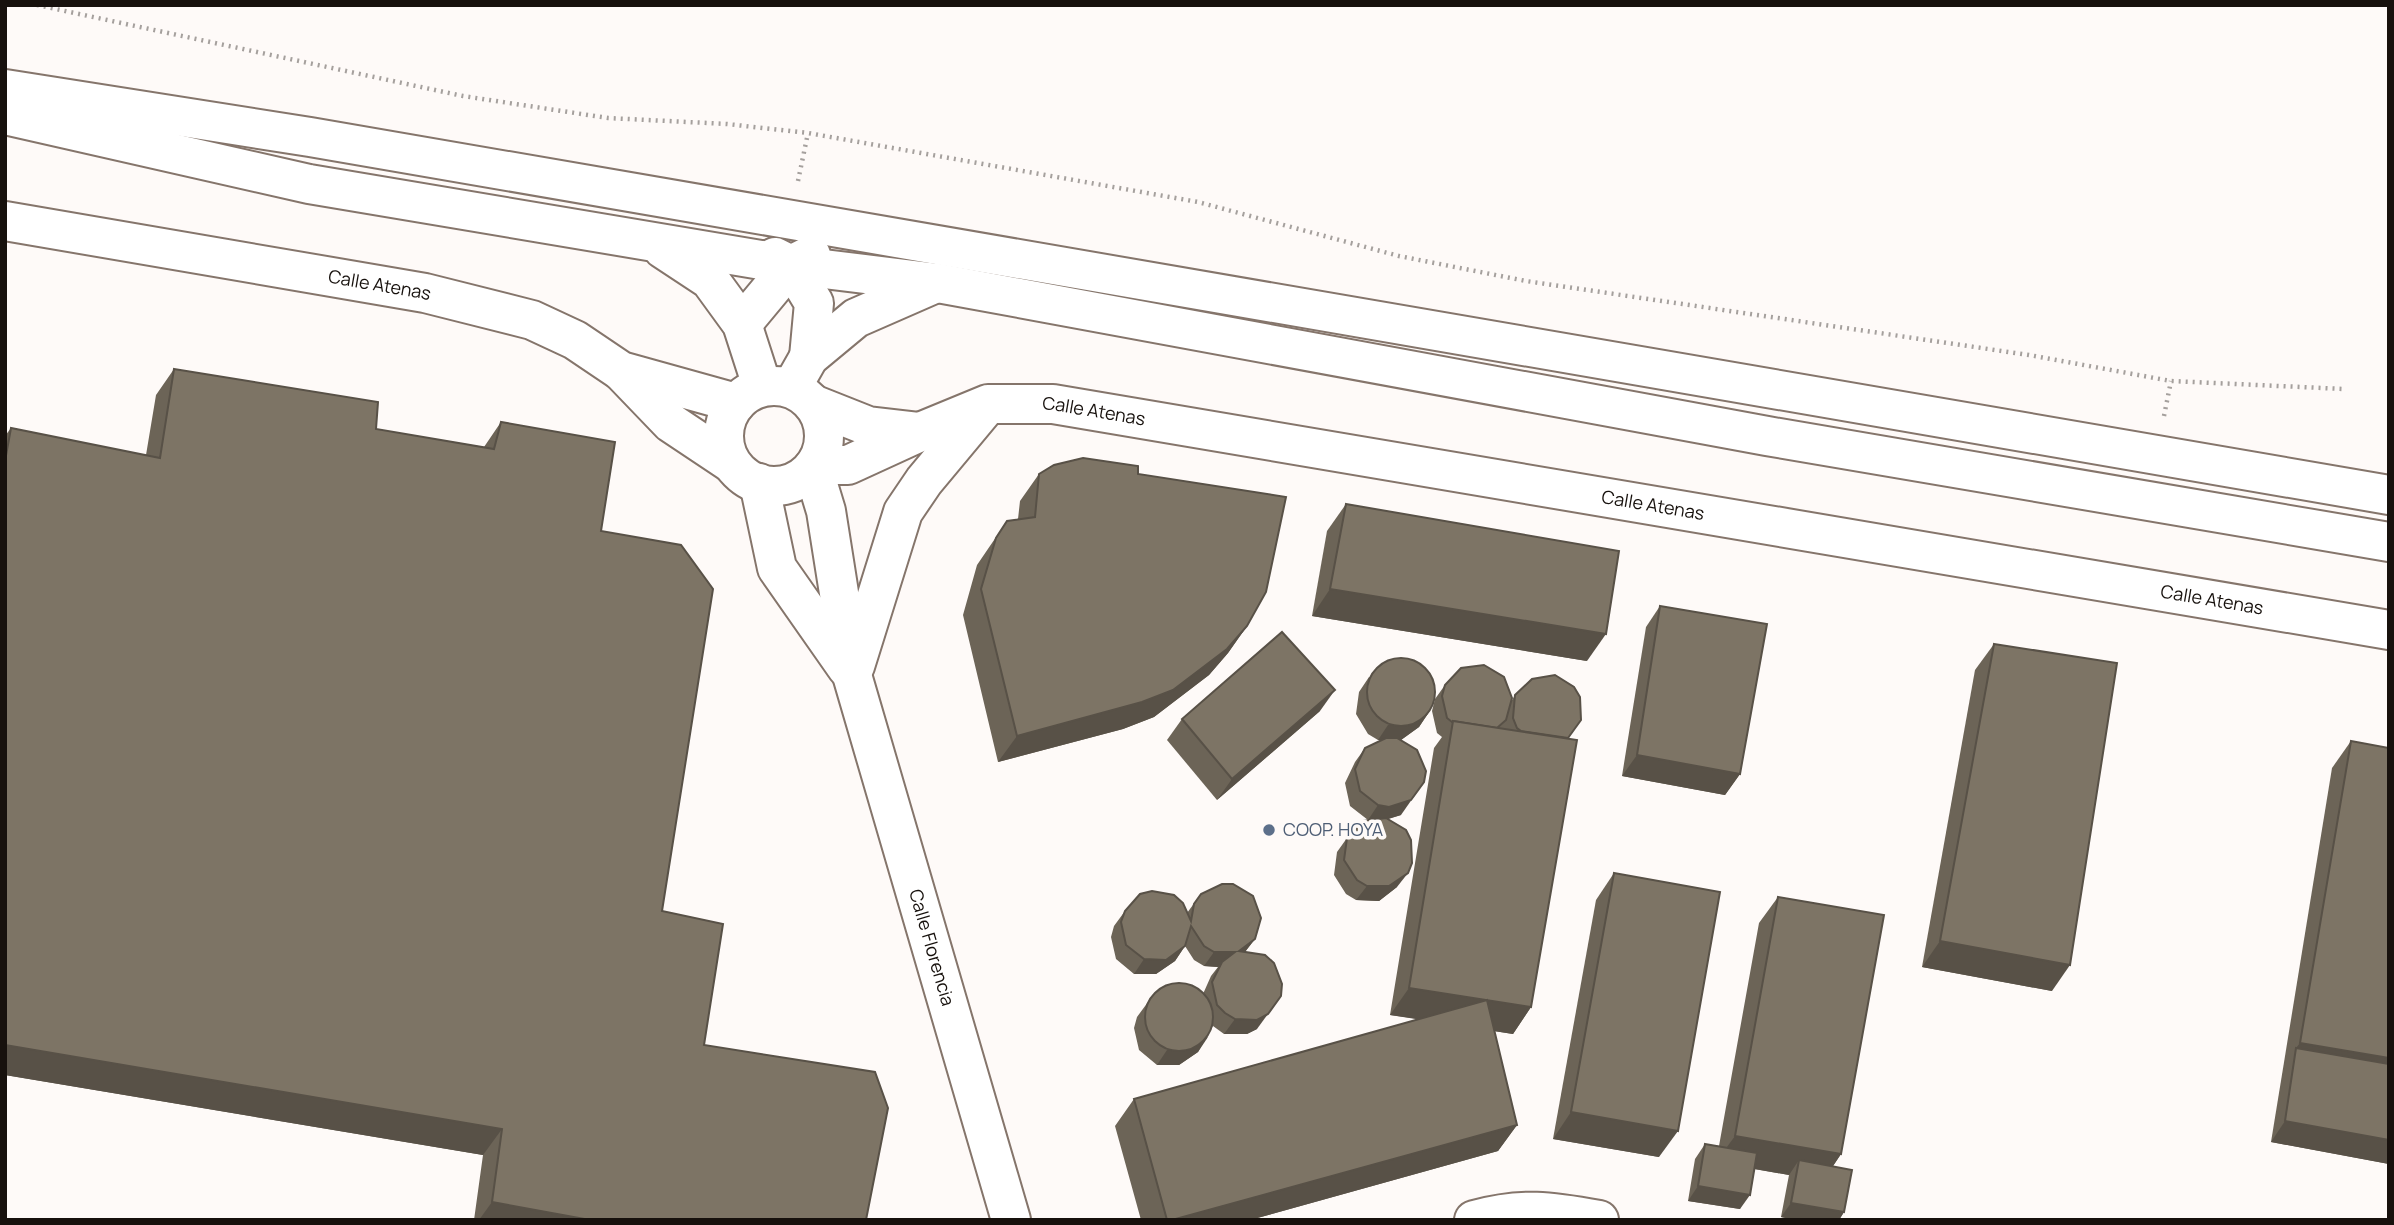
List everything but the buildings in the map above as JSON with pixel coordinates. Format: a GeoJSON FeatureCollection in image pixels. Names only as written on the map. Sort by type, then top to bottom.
{"type":"FeatureCollection","features":[{"type":"Feature","properties":{"kind":"main road"},"geometry":{"type":"LineString","coordinates":[[5,89],[310,137],[2389,495]]}},
{"type":"Feature","properties":{"kind":"main road"},"geometry":{"type":"LineString","coordinates":[[5,115],[309,184],[790,265],[938,283],[1767,436],[2389,542]]}},
{"type":"Feature","properties":{"kind":"main road"},"geometry":{"type":"LineString","coordinates":[[310,137],[456,183],[727,234],[790,265],[814,303],[783,388]]}},
{"type":"Feature","properties":{"kind":"main road","name":"Calle Atenas"},"geometry":{"type":"LineString","coordinates":[[5,221],[425,293],[532,320],[575,340],[622,371],[783,388],[868,426],[920,432]]}},
{"type":"Feature","properties":{"kind":"main road"},"geometry":{"type":"LineString","coordinates":[[622,371],[671,424],[771,487],[795,482],[814,467],[825,446],[824,422],[783,388],[710,280],[652,242]]}},
{"type":"Feature","properties":{"kind":"main road"},"geometry":{"type":"LineString","coordinates":[[742,324],[790,265],[830,246],[1478,360],[1766,387]]}},
{"type":"Feature","properties":{"kind":"main road"},"geometry":{"type":"LineString","coordinates":[[745,473],[723,441],[727,416],[783,388],[856,318],[938,283]]}},
{"type":"Feature","properties":{"kind":"main road"},"geometry":{"type":"LineString","coordinates":[[852,675],[903,512],[924,481],[988,404]]}},
{"type":"Feature","properties":{"kind":"main road","name":"Calle Atenas"},"geometry":{"type":"LineString","coordinates":[[814,467],[848,465],[988,404],[1053,404],[2389,630]]}},
{"type":"Feature","properties":{"kind":"main road","name":"Calle Florencia"},"geometry":{"type":"LineString","coordinates":[[814,467],[826,511],[852,675],[1011,1220]]}},
{"type":"Feature","properties":{"kind":"main road","name":"Calle Florencia"},"geometry":{"type":"LineString","coordinates":[[745,473],[777,568],[852,675]]}},
{"type":"Feature","properties":{"kind":"main road"},"geometry":{"type":"LineString","coordinates":[[1474,1220],[1508,1211],[1530,1209],[1599,1220]]}},
{"type":"Feature","properties":{"kind":"path"},"geometry":{"type":"LineString","coordinates":[[37,5],[463,96],[608,118],[727,124],[808,133],[1198,202],[1399,256],[1526,281],[2029,355],[2171,381],[2344,389]]}},
{"type":"Feature","properties":{"kind":"path"},"geometry":{"type":"LineString","coordinates":[[789,219],[808,133]]}},
{"type":"Feature","properties":{"kind":"place","name":"COOP. HOYA"},"geometry":{"type":"Point","coordinates":[1269,830]}}]}
